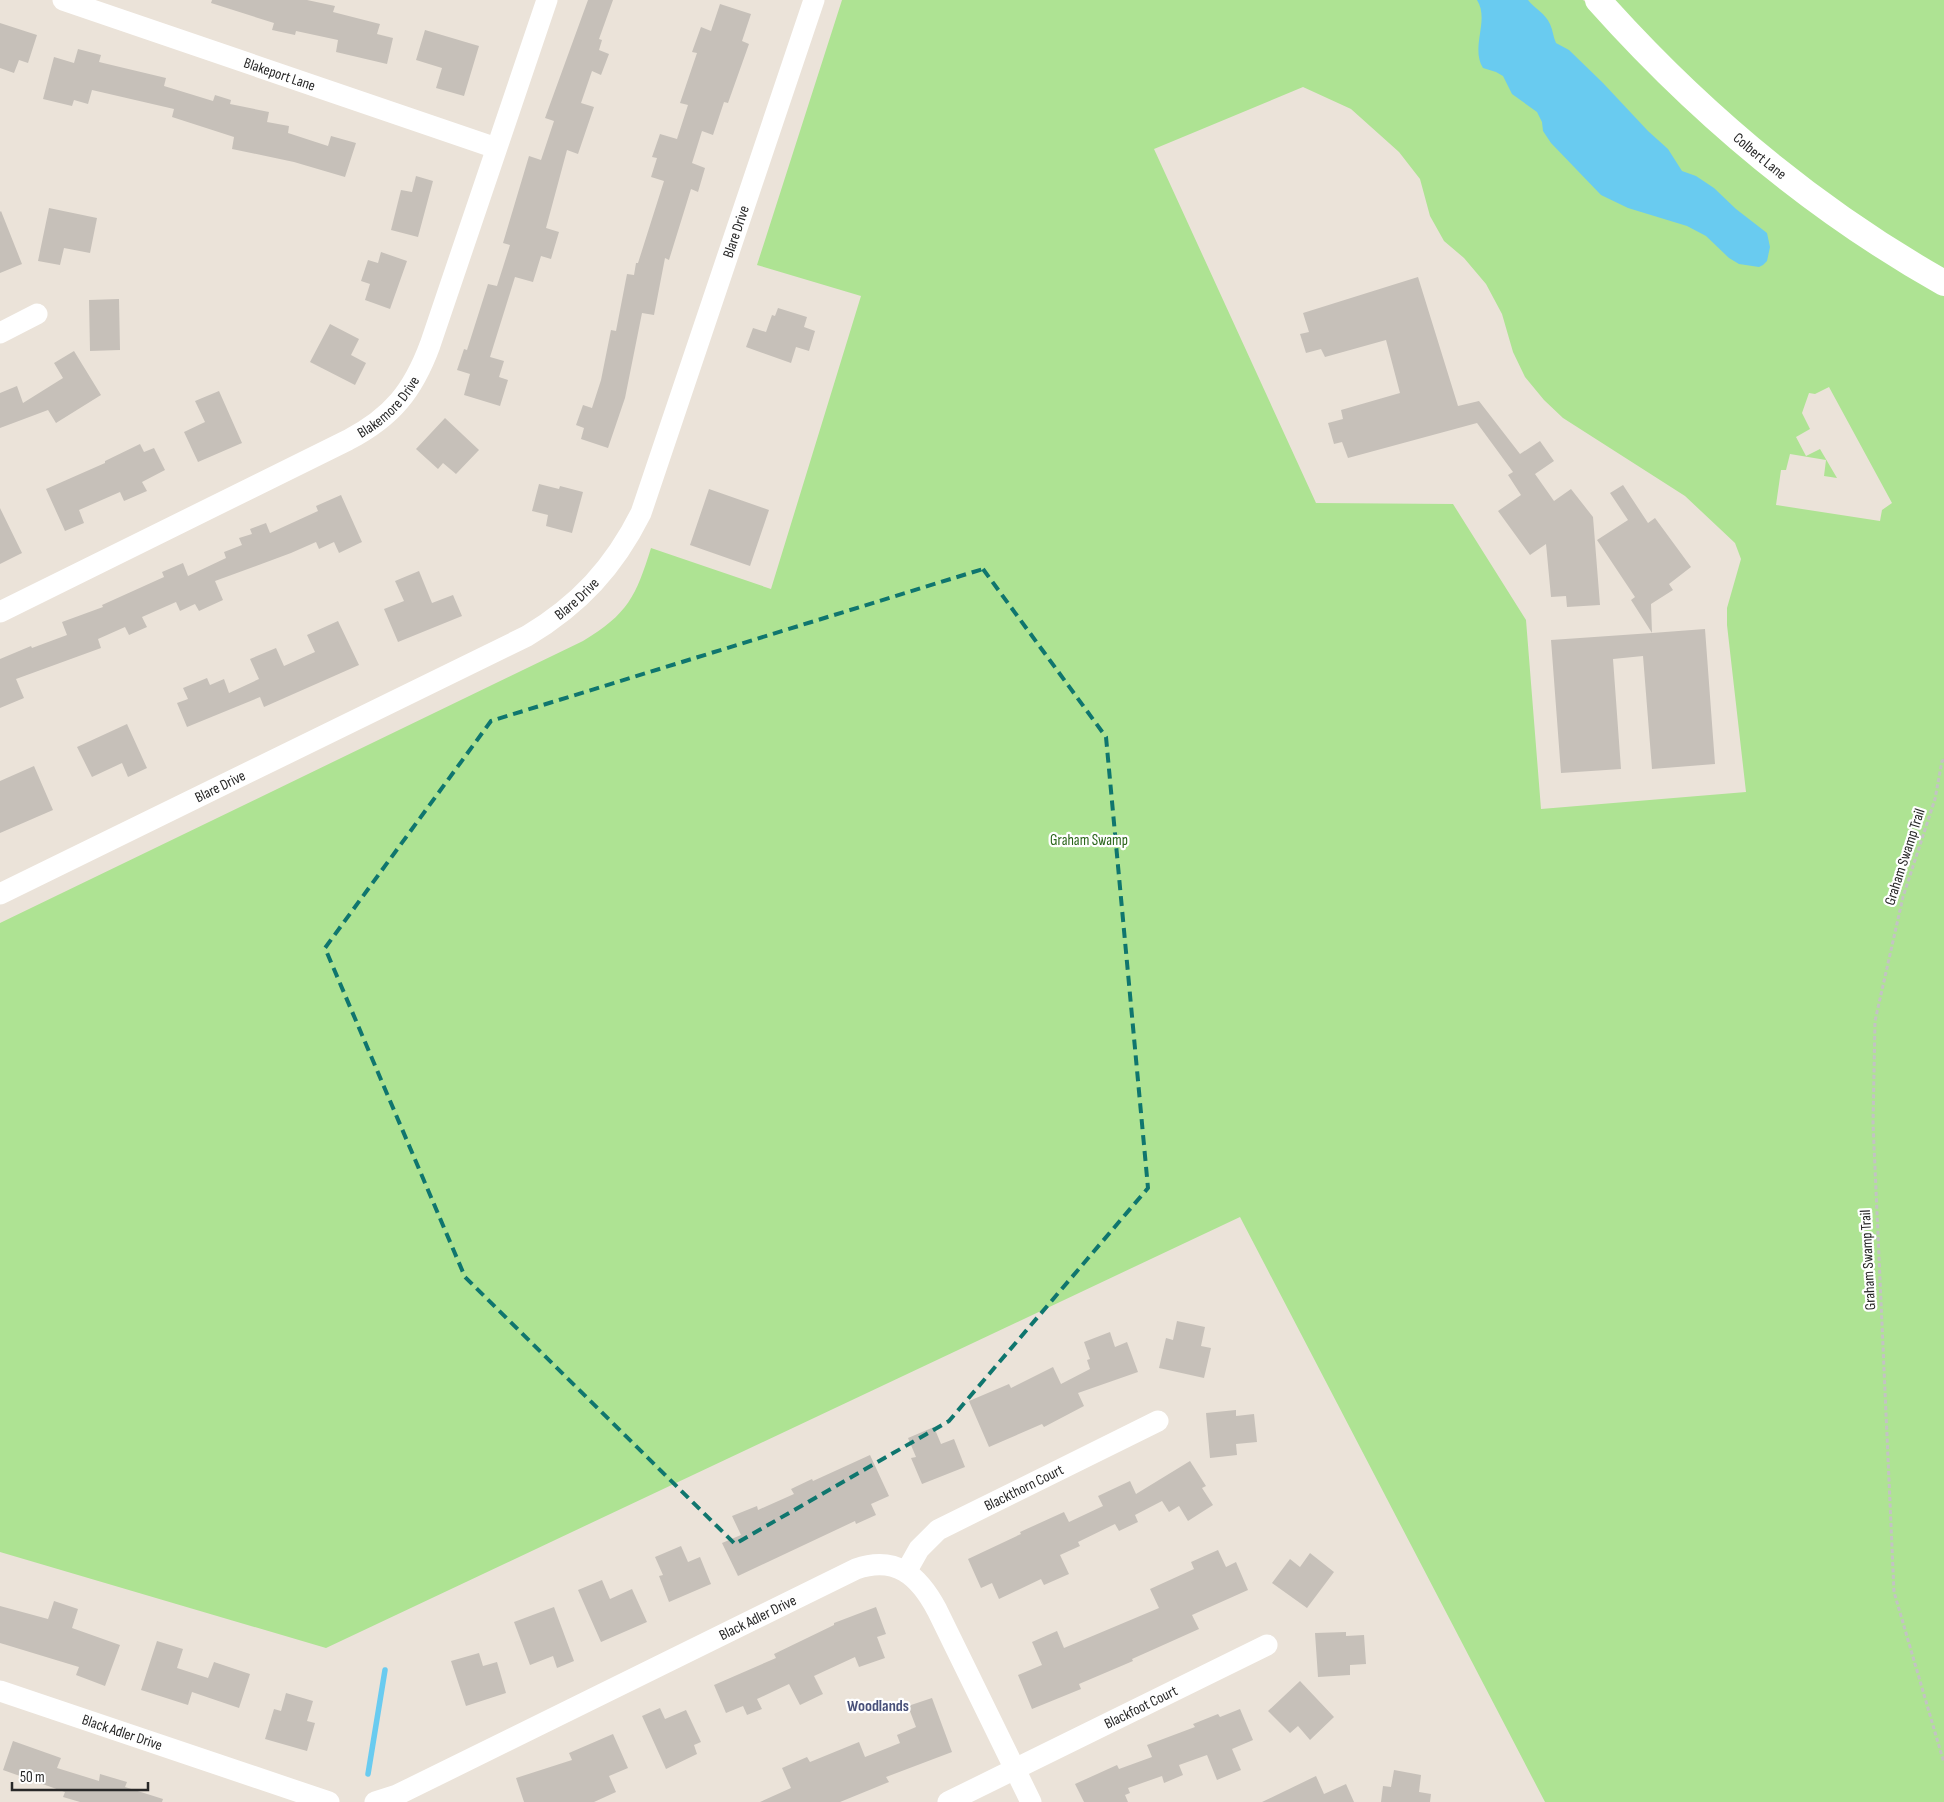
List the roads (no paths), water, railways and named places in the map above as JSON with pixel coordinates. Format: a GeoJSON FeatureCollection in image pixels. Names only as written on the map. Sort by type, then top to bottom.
{"type":"FeatureCollection","features":[{"type":"Feature","properties":{"kind":"street","name":"Blakeport Lane"},"geometry":{"type":"LineString","coordinates":[[63,0],[496,148]]}},
{"type":"Feature","properties":{"kind":"street","name":"Blakemore Drive"},"geometry":{"type":"LineString","coordinates":[[0,612],[364,432],[390,412],[409,389],[424,362],[547,0]]}},
{"type":"Feature","properties":{"kind":"street","name":"Blare Drive"},"geometry":{"type":"LineString","coordinates":[[0,894],[526,636],[561,614],[594,584],[619,551],[641,513],[814,0]]}},
{"type":"Feature","properties":{"kind":"street","name":"Colbert Lane"},"geometry":{"type":"LineString","coordinates":[[1598,0],[1668,75],[1756,153],[1852,227],[1944,283]]}},
{"type":"Feature","properties":{"kind":"street"},"geometry":{"type":"LineString","coordinates":[[0,333],[37,314]]}},
{"type":"Feature","properties":{"kind":"street","name":"Blackthorn Court"},"geometry":{"type":"LineString","coordinates":[[906,1572],[919,1549],[938,1530],[1158,1421]]}},
{"type":"Feature","properties":{"kind":"street","name":"Black Adler Drive"},"geometry":{"type":"LineString","coordinates":[[375,1802],[397,1795],[856,1569],[880,1564],[906,1572],[920,1583],[934,1604],[1031,1802]]}},
{"type":"Feature","properties":{"kind":"street","name":"Blackfoot Court"},"geometry":{"type":"LineString","coordinates":[[948,1802],[1267,1645]]}},
{"type":"Feature","properties":{"kind":"street","name":"Black Adler Drive"},"geometry":{"type":"LineString","coordinates":[[0,1691],[330,1802]]}},
{"type":"Feature","properties":{"kind":"water"},"geometry":{"type":"Polygon","coordinates":[[[1477,0],[1528,0],[1548,20],[1556,43],[1569,50],[1668,149],[1682,171],[1696,176],[1714,188],[1736,209],[1767,233],[1770,247],[1767,261],[1759,267],[1739,264],[1729,258],[1706,236],[1687,226],[1628,208],[1601,195],[1551,143],[1543,131],[1542,122],[1537,112],[1512,94],[1503,76],[1483,68],[1478,51],[1482,16],[1477,0]]]}},
{"type":"Feature","properties":{"kind":"waterway"},"geometry":{"type":"LineString","coordinates":[[368,1774],[385,1670]]}},
{"type":"Feature","properties":{"kind":"district","name":"Woodlands"},"geometry":{"type":"Point","coordinates":[878,1706]}},
{"type":"Feature","properties":{"kind":"park label","name":"Graham Swamp"},"geometry":{"type":"Point","coordinates":[1089,840]}}]}
